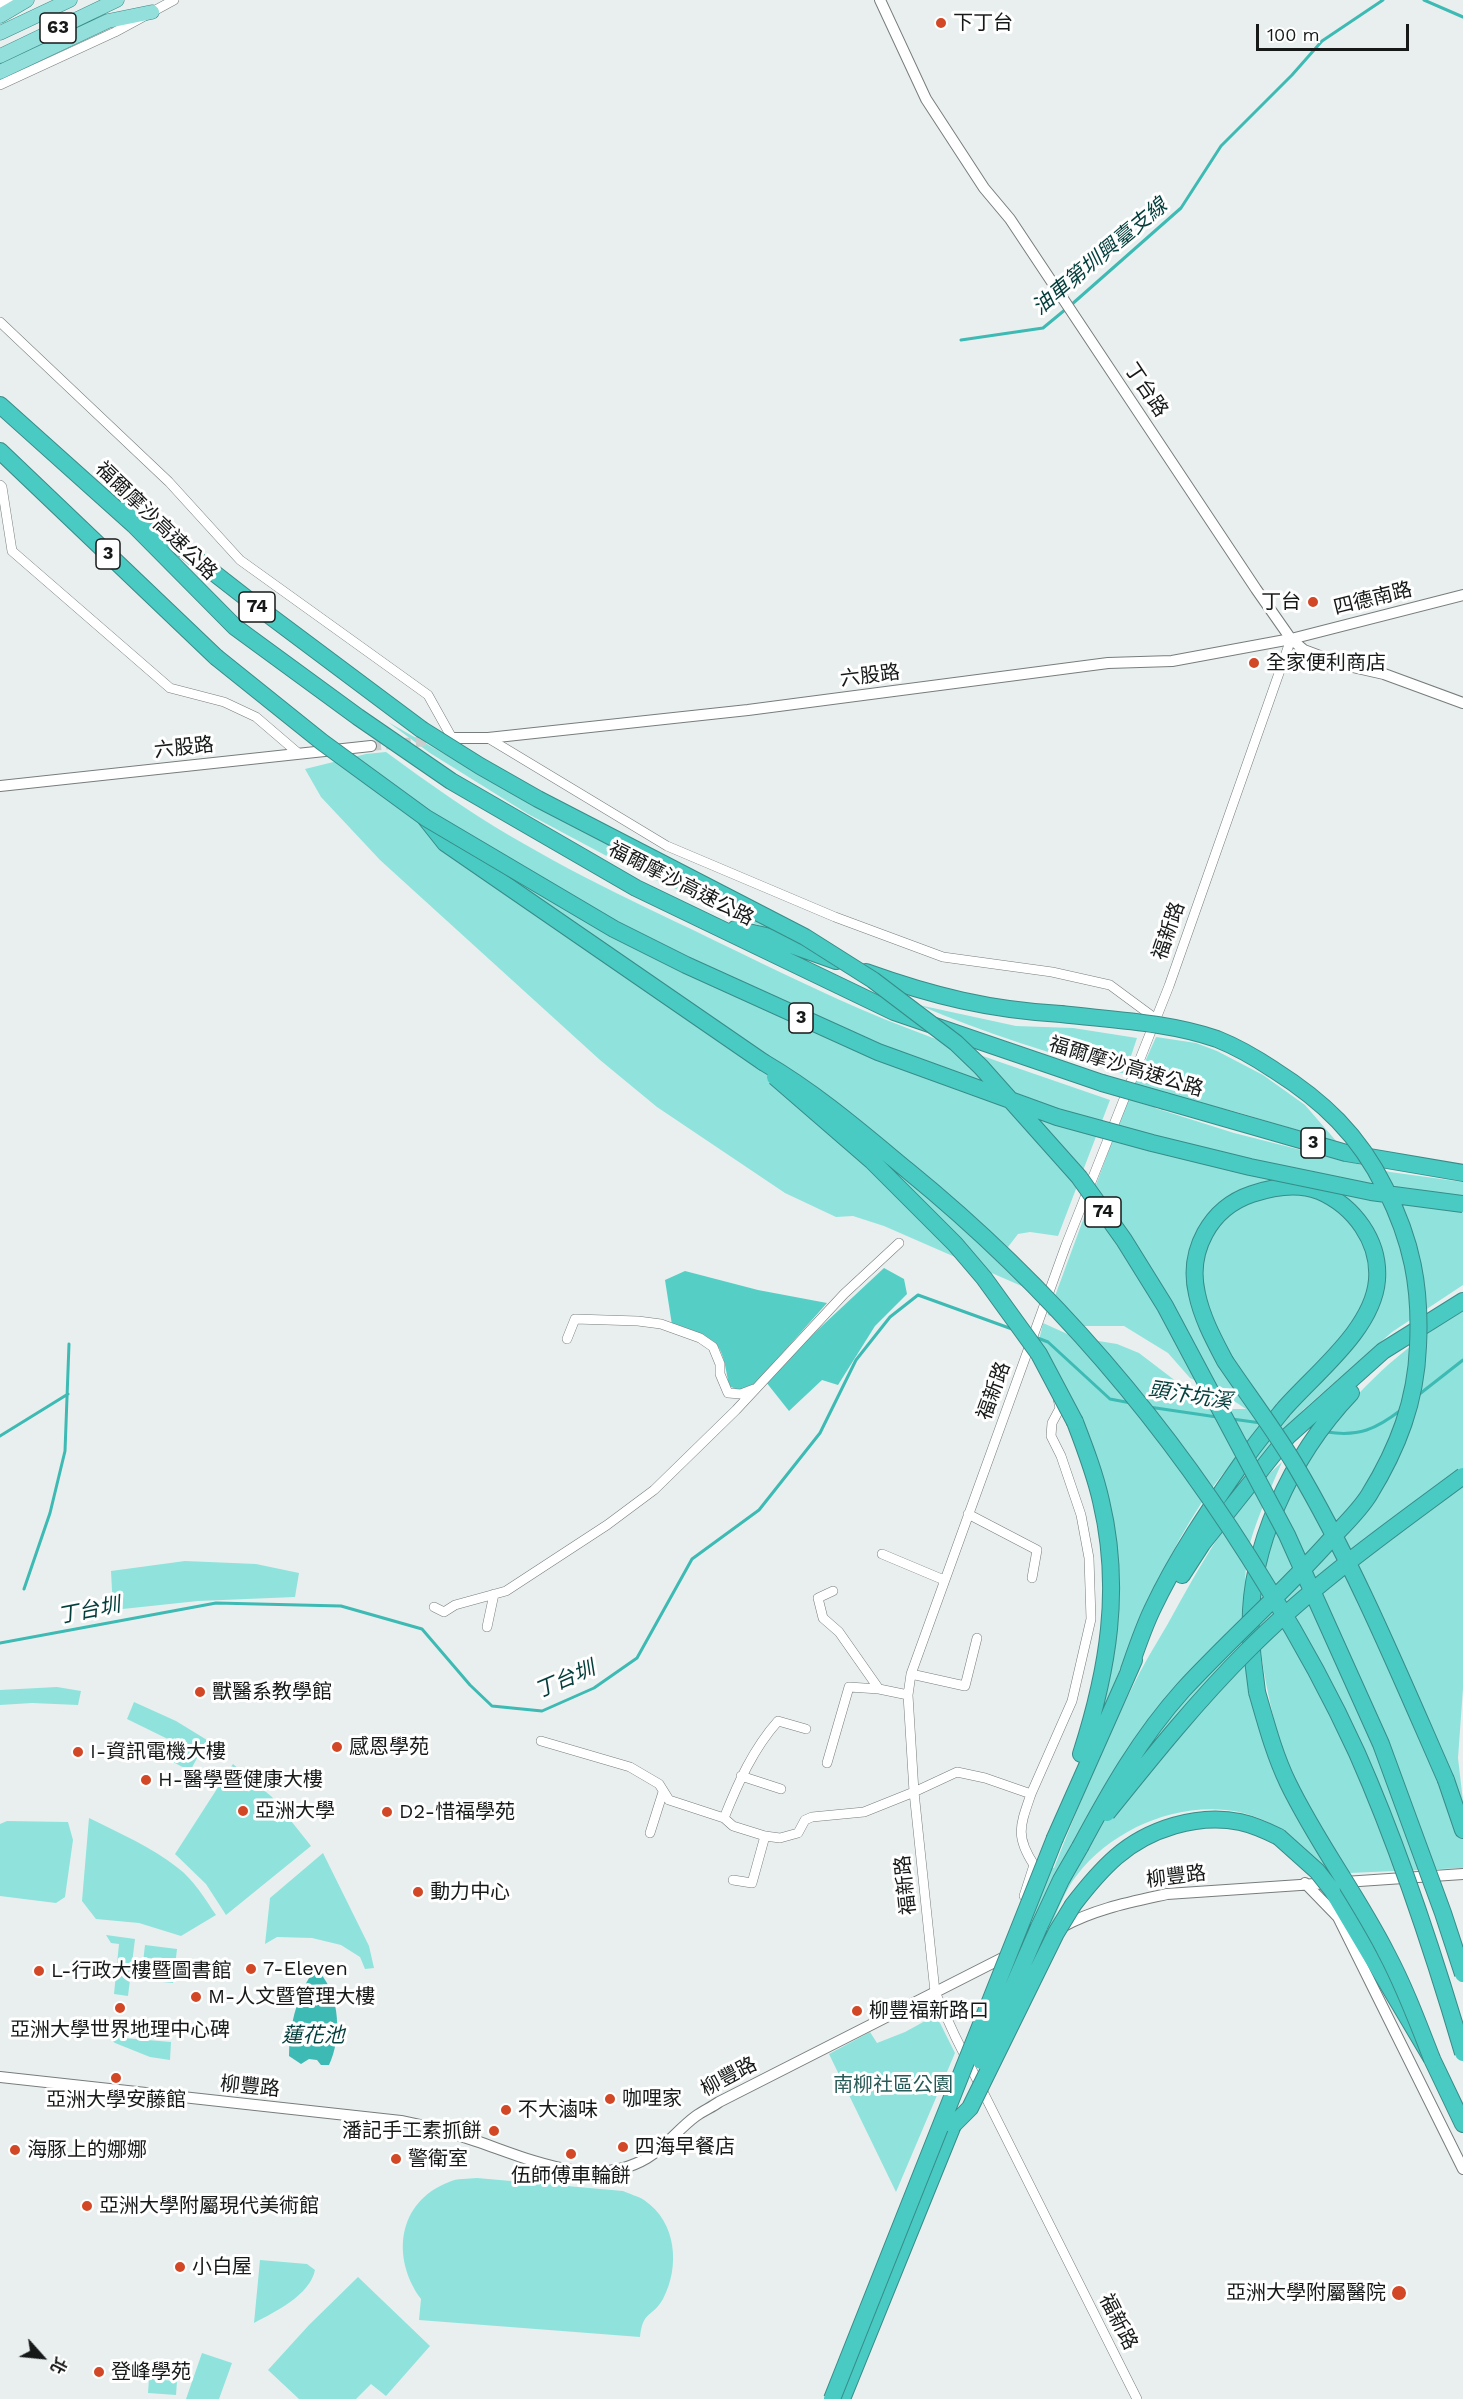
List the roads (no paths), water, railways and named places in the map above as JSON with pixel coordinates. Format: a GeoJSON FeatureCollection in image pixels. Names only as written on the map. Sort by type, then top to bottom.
{"type":"FeatureCollection","features":[{"type":"Feature","properties":{"kind":"highway","name":"福爾摩沙高速公路"},"geometry":{"type":"LineString","coordinates":[[0,405],[134,525],[235,627],[451,782],[636,888],[894,1012],[1102,1083],[1346,1153],[1463,1173]]}},
{"type":"Feature","properties":{"kind":"highway","name":"3"},"geometry":{"type":"LineString","coordinates":[[0,451],[216,657],[322,742],[426,818],[614,929],[675,960],[878,1052],[938,1076],[1057,1117],[1152,1143],[1371,1192],[1463,1204]]}},
{"type":"Feature","properties":{"kind":"highway","name":"74"},"geometry":{"type":"LineString","coordinates":[[92,488],[129,507],[250,601],[422,729],[538,799],[795,931],[873,980],[956,1043],[973,1059],[1079,1178],[1124,1240],[1165,1306],[1287,1535],[1381,1744],[1463,1974]]}},
{"type":"Feature","properties":{"kind":"highway"},"geometry":{"type":"LineString","coordinates":[[426,818],[445,843],[763,1062],[800,1084],[845,1118],[946,1201],[1041,1290],[1101,1356],[1195,1475],[1237,1536],[1290,1624],[1333,1703],[1400,1858],[1439,1970],[1463,2053]]}},
{"type":"Feature","properties":{"kind":"highway"},"geometry":{"type":"LineString","coordinates":[[708,923],[766,936],[920,992],[1014,1011],[1061,1014],[1171,1029],[1217,1039],[1252,1056],[1313,1096],[1355,1138],[1377,1171],[1396,1210],[1414,1264],[1420,1321],[1418,1367],[1409,1410],[1393,1451],[1368,1497],[1316,1557],[1245,1627],[1162,1715],[1117,1778],[1061,1880],[953,2126],[842,2399]]}},
{"type":"Feature","properties":{"kind":"highway"},"geometry":{"type":"LineString","coordinates":[[763,1062],[778,1081],[872,1161],[914,1201],[962,1252],[1005,1305],[1039,1354],[1075,1422],[1102,1503],[1109,1556],[1111,1602],[1107,1655],[1096,1707],[1055,1838]]}},
{"type":"Feature","properties":{"kind":"highway"},"geometry":{"type":"LineString","coordinates":[[832,2399],[1055,1838],[1129,1670],[1151,1612],[1175,1565],[1221,1493],[1272,1425],[1350,1338],[1369,1307],[1377,1280],[1375,1254],[1369,1237],[1350,1211],[1318,1191],[1300,1186],[1263,1190],[1240,1198],[1214,1218],[1198,1247],[1195,1272],[1196,1293],[1202,1312],[1225,1361],[1293,1461],[1360,1586],[1446,1780],[1463,1830]]}},
{"type":"Feature","properties":{"kind":"highway"},"geometry":{"type":"LineString","coordinates":[[1129,1670],[1175,1587],[1202,1544],[1297,1428],[1383,1351],[1463,1301]]}},
{"type":"Feature","properties":{"kind":"highway"},"geometry":{"type":"LineString","coordinates":[[1438,1316],[1376,1366],[1334,1411],[1302,1456],[1280,1497],[1269,1524],[1254,1591],[1251,1636],[1257,1692],[1266,1726],[1288,1782],[1386,1952],[1409,1998],[1432,2059],[1463,2124]]}},
{"type":"Feature","properties":{"kind":"highway"},"geometry":{"type":"LineString","coordinates":[[1080,1847],[1180,1721],[1247,1650],[1376,1540],[1463,1476]]}},
{"type":"Feature","properties":{"kind":"highway"},"geometry":{"type":"LineString","coordinates":[[953,2126],[970,2108],[1056,1933],[1073,1905],[1117,1856],[1134,1844],[1179,1824],[1200,1820],[1218,1819],[1262,1828],[1279,1837],[1317,1871],[1347,1914],[1432,2059]]}},
{"type":"Feature","properties":{"kind":"main road"},"geometry":{"type":"LineString","coordinates":[[0,16],[27,0]]}},
{"type":"Feature","properties":{"kind":"main road","name":"63"},"geometry":{"type":"LineString","coordinates":[[0,33],[70,0]]}},
{"type":"Feature","properties":{"kind":"main road","name":"63"},"geometry":{"type":"LineString","coordinates":[[0,56],[117,0]]}},
{"type":"Feature","properties":{"kind":"main road"},"geometry":{"type":"LineString","coordinates":[[0,72],[108,21],[152,12]]}},
{"type":"Feature","properties":{"kind":"street"},"geometry":{"type":"LineString","coordinates":[[0,5],[10,0]]}},
{"type":"Feature","properties":{"kind":"street"},"geometry":{"type":"LineString","coordinates":[[0,85],[174,0]]}},
{"type":"Feature","properties":{"kind":"street","name":"丁台路"},"geometry":{"type":"LineString","coordinates":[[880,0],[926,99],[984,188],[1010,219],[1256,589],[1292,639],[1304,650],[1344,664],[1384,674],[1463,703]]}},
{"type":"Feature","properties":{"kind":"street"},"geometry":{"type":"LineString","coordinates":[[0,322],[169,483],[240,560],[428,695],[452,738]]}},
{"type":"Feature","properties":{"kind":"street"},"geometry":{"type":"LineString","coordinates":[[0,485],[12,550],[170,688],[224,702],[256,717],[298,753]]}},
{"type":"Feature","properties":{"kind":"street","name":"四德南路"},"geometry":{"type":"LineString","coordinates":[[1292,639],[1463,595]]}},
{"type":"Feature","properties":{"kind":"street","name":"六股路"},"geometry":{"type":"LineString","coordinates":[[452,738],[488,738],[748,710],[1108,663],[1172,661],[1292,639]]}},
{"type":"Feature","properties":{"kind":"street","name":"福新路"},"geometry":{"type":"LineString","coordinates":[[1137,2399],[935,1992],[914,1792],[908,1695],[911,1674],[968,1514],[1066,1245],[1156,1019],[1292,639]]}},
{"type":"Feature","properties":{"kind":"street"},"geometry":{"type":"LineString","coordinates":[[488,738],[668,846],[709,864],[943,957],[1052,972],[1110,985],[1156,1019]]}},
{"type":"Feature","properties":{"kind":"street","name":"六股路"},"geometry":{"type":"LineString","coordinates":[[0,786],[371,746]]}},
{"type":"Feature","properties":{"kind":"street"},"geometry":{"type":"LineString","coordinates":[[434,1607],[444,1612],[455,1605],[506,1591],[607,1525],[654,1490],[699,1448],[844,1294],[899,1243]]}},
{"type":"Feature","properties":{"kind":"street"},"geometry":{"type":"LineString","coordinates":[[567,1339],[575,1319],[661,1324],[700,1338],[712,1347],[720,1364],[720,1374],[728,1393],[741,1394],[756,1388]]}},
{"type":"Feature","properties":{"kind":"street"},"geometry":{"type":"LineString","coordinates":[[1001,1960],[1034,1865],[1023,1847],[1021,1821],[1072,1701],[1091,1619],[1089,1558],[1081,1515],[1061,1456],[1051,1436],[1052,1423],[1060,1408],[1056,1390],[1032,1341]]}},
{"type":"Feature","properties":{"kind":"street"},"geometry":{"type":"LineString","coordinates":[[968,1514],[1037,1550],[1032,1578]]}},
{"type":"Feature","properties":{"kind":"street"},"geometry":{"type":"LineString","coordinates":[[882,1554],[944,1580]]}},
{"type":"Feature","properties":{"kind":"street"},"geometry":{"type":"LineString","coordinates":[[833,1591],[818,1598],[823,1618],[839,1632],[879,1689]]}},
{"type":"Feature","properties":{"kind":"street"},"geometry":{"type":"LineString","coordinates":[[487,1627],[494,1594]]}},
{"type":"Feature","properties":{"kind":"street"},"geometry":{"type":"LineString","coordinates":[[911,1674],[965,1686],[977,1638]]}},
{"type":"Feature","properties":{"kind":"street"},"geometry":{"type":"LineString","coordinates":[[827,1763],[849,1687],[879,1689],[908,1695]]}},
{"type":"Feature","properties":{"kind":"street"},"geometry":{"type":"LineString","coordinates":[[724,1818],[741,1776],[778,1721],[806,1730]]}},
{"type":"Feature","properties":{"kind":"street"},"geometry":{"type":"LineString","coordinates":[[541,1741],[630,1767],[659,1784],[669,1800],[724,1818],[733,1826],[780,1838],[798,1833],[805,1820],[812,1817],[864,1812],[957,1772],[985,1778],[1031,1794]]}},
{"type":"Feature","properties":{"kind":"street"},"geometry":{"type":"LineString","coordinates":[[741,1776],[781,1789]]}},
{"type":"Feature","properties":{"kind":"street"},"geometry":{"type":"LineString","coordinates":[[650,1833],[663,1792]]}},
{"type":"Feature","properties":{"kind":"street"},"geometry":{"type":"LineString","coordinates":[[733,1880],[752,1884],[765,1836]]}},
{"type":"Feature","properties":{"kind":"street","name":"柳豐路"},"geometry":{"type":"LineString","coordinates":[[0,2078],[400,2121],[433,2127],[547,2165],[592,2172],[615,2171],[647,2158],[663,2147],[696,2116],[719,2102],[1001,1960],[1077,1918],[1167,1894],[1463,1874]]}},
{"type":"Feature","properties":{"kind":"street"},"geometry":{"type":"LineString","coordinates":[[1305,1883],[1338,1917],[1463,2169]]}},
{"type":"Feature","properties":{"kind":"water","name":"蓮花池"},"geometry":{"type":"Polygon","coordinates":[[[312,1973],[320,1973],[327,1982],[335,2005],[336,2042],[329,2065],[321,2065],[317,2060],[309,2059],[301,2064],[289,2056],[294,2013],[312,1973]]]}},
{"type":"Feature","properties":{"kind":"waterway","name":"油車第圳興臺支線"},"geometry":{"type":"LineString","coordinates":[[1071,305],[1181,208],[1221,146],[1292,75],[1322,41],[1383,0]]}},
{"type":"Feature","properties":{"kind":"waterway","name":"油車第圳興臺支線"},"geometry":{"type":"LineString","coordinates":[[1424,0],[1463,17]]}},
{"type":"Feature","properties":{"kind":"waterway","name":"油車第圳興臺支線"},"geometry":{"type":"LineString","coordinates":[[961,340],[1043,328],[1066,309]]}},
{"type":"Feature","properties":{"kind":"waterway","name":"丁台圳"},"geometry":{"type":"LineString","coordinates":[[0,1643],[216,1603],[341,1606],[422,1629],[470,1685],[492,1706],[542,1711],[594,1688],[637,1658],[692,1559],[759,1510],[820,1433],[856,1360],[890,1317],[918,1295],[1012,1329]]}},
{"type":"Feature","properties":{"kind":"waterway","name":"頭汴坑溪"},"geometry":{"type":"LineString","coordinates":[[1035,1337],[1048,1342],[1110,1399],[1131,1403]]}},
{"type":"Feature","properties":{"kind":"waterway"},"geometry":{"type":"LineString","coordinates":[[24,1589],[50,1513],[65,1451],[69,1344]]}},
{"type":"Feature","properties":{"kind":"waterway","name":"頭汴坑溪"},"geometry":{"type":"LineString","coordinates":[[1417,1396],[1463,1360]]}},
{"type":"Feature","properties":{"kind":"waterway"},"geometry":{"type":"LineString","coordinates":[[0,1436],[68,1394]]}},
{"type":"Feature","properties":{"kind":"waterway","name":"頭汴坑溪"},"geometry":{"type":"LineString","coordinates":[[1149,1407],[1217,1417]]}},
{"type":"Feature","properties":{"kind":"waterway","name":"頭汴坑溪"},"geometry":{"type":"LineString","coordinates":[[1327,1432],[1349,1433],[1367,1430],[1401,1410]]}},
{"type":"Feature","properties":{"kind":"waterway","name":"頭汴坑溪"},"geometry":{"type":"LineString","coordinates":[[1232,1419],[1261,1423]]}},
{"type":"Feature","properties":{"kind":"tunnel"},"geometry":{"type":"LineString","coordinates":[[371,746],[437,740]]}},
{"type":"Feature","properties":{"kind":"place","name":"下丁台"},"geometry":{"type":"Point","coordinates":[941,23]}},
{"type":"Feature","properties":{"kind":"place","name":"丁台"},"geometry":{"type":"Point","coordinates":[1313,602]}},
{"type":"Feature","properties":{"kind":"place","name":"全家便利商店"},"geometry":{"type":"Point","coordinates":[1254,663]}},
{"type":"Feature","properties":{"kind":"place","name":"獸醫系教學館"},"geometry":{"type":"Point","coordinates":[200,1692]}},
{"type":"Feature","properties":{"kind":"place","name":"感恩學苑"},"geometry":{"type":"Point","coordinates":[337,1747]}},
{"type":"Feature","properties":{"kind":"place","name":"I-資訊電機大樓"},"geometry":{"type":"Point","coordinates":[78,1752]}},
{"type":"Feature","properties":{"kind":"place","name":"H-醫學暨健康大樓"},"geometry":{"type":"Point","coordinates":[146,1780]}},
{"type":"Feature","properties":{"kind":"place","name":"亞洲大學"},"geometry":{"type":"Point","coordinates":[243,1811]}},
{"type":"Feature","properties":{"kind":"place","name":"D2-惜福學苑"},"geometry":{"type":"Point","coordinates":[387,1812]}},
{"type":"Feature","properties":{"kind":"place","name":"動力中心"},"geometry":{"type":"Point","coordinates":[418,1892]}},
{"type":"Feature","properties":{"kind":"place","name":"7-Eleven"},"geometry":{"type":"Point","coordinates":[251,1969]}},
{"type":"Feature","properties":{"kind":"place","name":"L-行政大樓暨圖書館"},"geometry":{"type":"Point","coordinates":[39,1971]}},
{"type":"Feature","properties":{"kind":"place","name":"M-人文暨管理大樓"},"geometry":{"type":"Point","coordinates":[196,1997]}},
{"type":"Feature","properties":{"kind":"place","name":"亞洲大學世界地理中心碑"},"geometry":{"type":"Point","coordinates":[120,2008]}},
{"type":"Feature","properties":{"kind":"place","name":"柳豐福新路口"},"geometry":{"type":"Point","coordinates":[857,2011]}},
{"type":"Feature","properties":{"kind":"place","name":"亞洲大學安藤館"},"geometry":{"type":"Point","coordinates":[116,2078]}},
{"type":"Feature","properties":{"kind":"place","name":"咖哩家"},"geometry":{"type":"Point","coordinates":[610,2099]}},
{"type":"Feature","properties":{"kind":"place","name":"不大滷味"},"geometry":{"type":"Point","coordinates":[506,2110]}},
{"type":"Feature","properties":{"kind":"place","name":"潘記手工素抓餅"},"geometry":{"type":"Point","coordinates":[494,2131]}},
{"type":"Feature","properties":{"kind":"place","name":"四海早餐店"},"geometry":{"type":"Point","coordinates":[623,2147]}},
{"type":"Feature","properties":{"kind":"place","name":"海豚上的娜娜"},"geometry":{"type":"Point","coordinates":[15,2150]}},
{"type":"Feature","properties":{"kind":"place","name":"伍師傅車輪餅"},"geometry":{"type":"Point","coordinates":[571,2154]}},
{"type":"Feature","properties":{"kind":"place","name":"警衛室"},"geometry":{"type":"Point","coordinates":[396,2159]}},
{"type":"Feature","properties":{"kind":"place","name":"亞洲大學附屬現代美術館"},"geometry":{"type":"Point","coordinates":[87,2206]}},
{"type":"Feature","properties":{"kind":"place","name":"小白屋"},"geometry":{"type":"Point","coordinates":[180,2267]}},
{"type":"Feature","properties":{"kind":"place","name":"亞洲大學附屬醫院"},"geometry":{"type":"Point","coordinates":[1399,2293]}},
{"type":"Feature","properties":{"kind":"place","name":"登峰學苑"},"geometry":{"type":"Point","coordinates":[99,2372]}},
{"type":"Feature","properties":{"kind":"park label","name":"南柳社區公園"},"geometry":{"type":"Point","coordinates":[893,2085]}}]}
